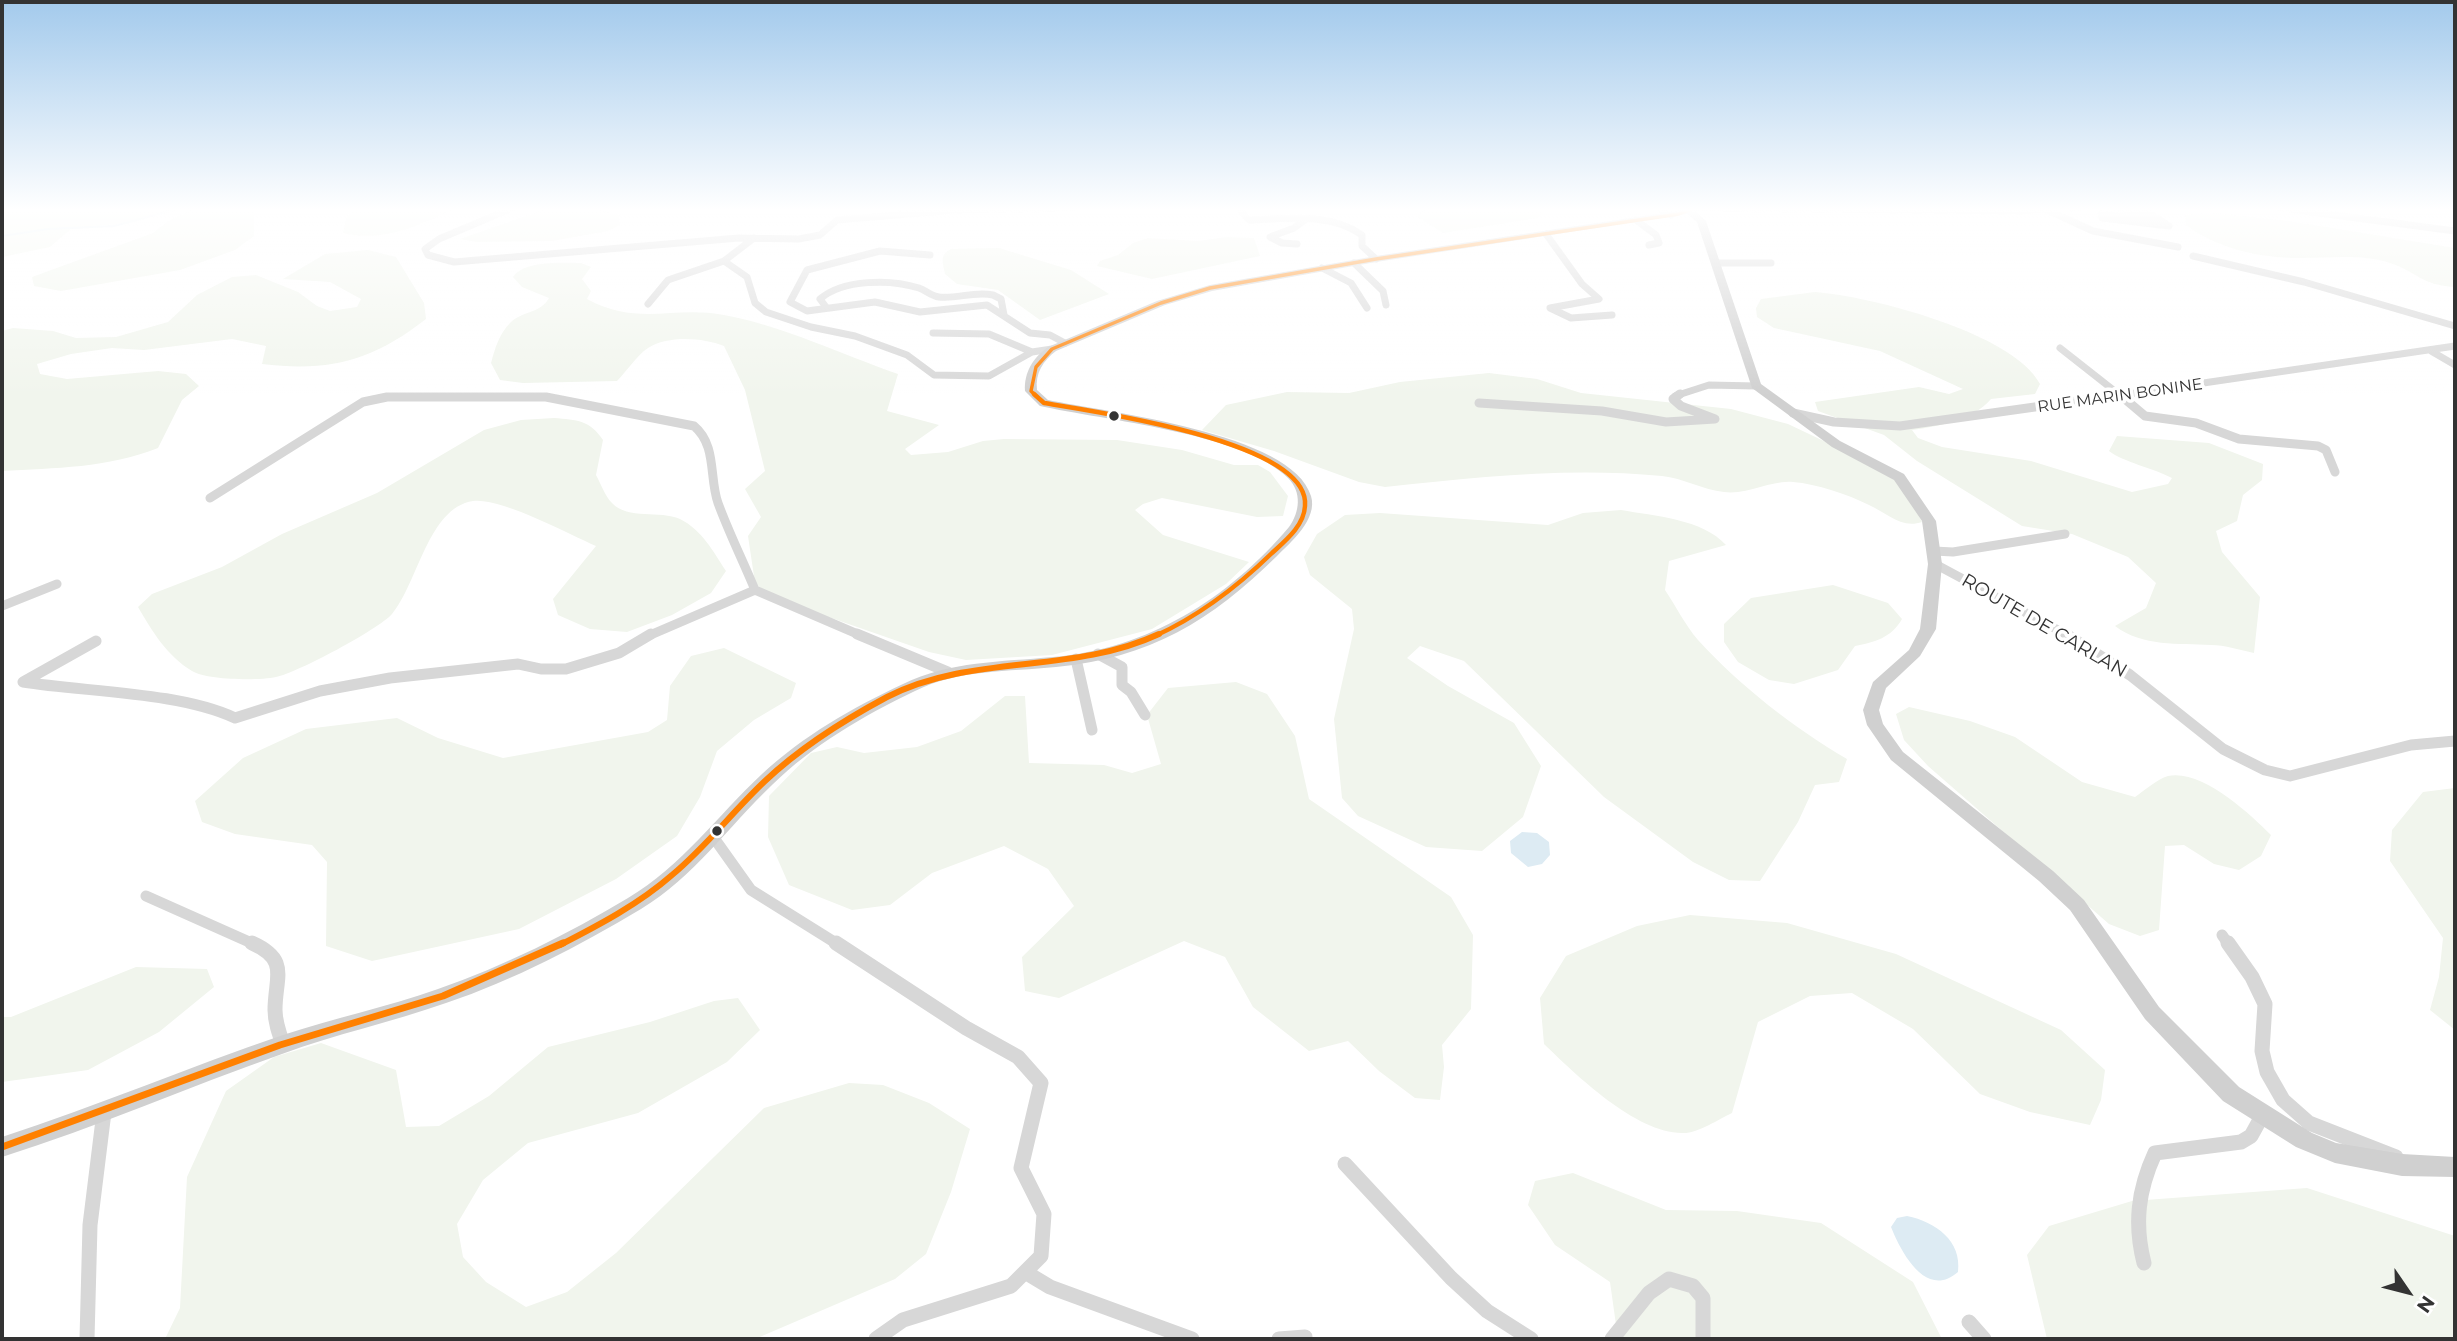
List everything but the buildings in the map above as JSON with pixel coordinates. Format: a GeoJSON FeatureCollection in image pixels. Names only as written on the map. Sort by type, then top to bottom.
{"type":"FeatureCollection","features":[{"type":"Feature","properties":{"kind":"main road"},"geometry":{"type":"LineString","coordinates":[[2,1147],[104,1112],[283,1044],[445,996],[547,952],[642,898],[690,862],[762,784],[825,732],[947,672],[1076,659],[1129,648],[1192,623],[1239,587],[1302,520],[1305,494],[1294,475],[1237,445],[1201,434],[1044,403],[1031,391],[1030,380],[1040,358],[1058,346],[1197,291],[1308,271]]}},
{"type":"Feature","properties":{"kind":"main road"},"geometry":{"type":"LineString","coordinates":[[1718,271],[1756,386],[1785,410],[1836,444],[1899,477],[1929,521],[1934,558],[1928,629],[1915,653],[1879,686],[1871,710],[1875,725],[1897,756],[1927,783],[2046,876],[2077,905],[2152,1013],[2222,1086],[2262,1116],[2335,1153],[2407,1165],[2455,1167]]}},
{"type":"Feature","properties":{"kind":"street"},"geometry":{"type":"LineString","coordinates":[[648,304],[668,280],[696,271]]}},
{"type":"Feature","properties":{"kind":"street"},"geometry":{"type":"LineString","coordinates":[[738,271],[747,277],[755,303],[766,312],[811,327],[855,336],[907,355],[934,375],[989,376],[1032,352],[1058,346],[1047,334],[1030,333],[993,307],[982,305],[940,312],[912,310],[884,302],[807,311],[790,302],[806,271]]}},
{"type":"Feature","properties":{"kind":"street"},"geometry":{"type":"LineString","coordinates":[[1327,271],[1351,284],[1367,308]]}},
{"type":"Feature","properties":{"kind":"street"},"geometry":{"type":"LineString","coordinates":[[1362,271],[1383,291],[1386,305]]}},
{"type":"Feature","properties":{"kind":"street"},"geometry":{"type":"LineString","coordinates":[[1572,271],[1582,284],[1600,299],[1550,308],[1563,318],[1612,315]]}},
{"type":"Feature","properties":{"kind":"street"},"geometry":{"type":"LineString","coordinates":[[2255,271],[2455,326]]}},
{"type":"Feature","properties":{"kind":"street"},"geometry":{"type":"LineString","coordinates":[[826,307],[820,299],[824,293],[855,284],[918,288],[937,298],[987,293],[1001,299],[1003,315]]}},
{"type":"Feature","properties":{"kind":"street"},"geometry":{"type":"LineString","coordinates":[[933,333],[989,334],[1032,352]]}},
{"type":"Feature","properties":{"kind":"street","name":"RUE MARIN BONINE"},"geometry":{"type":"LineString","coordinates":[[1785,410],[1835,422],[1900,426],[2431,351],[2455,345]]}},
{"type":"Feature","properties":{"kind":"street"},"geometry":{"type":"LineString","coordinates":[[2060,348],[2078,359],[2149,418],[2196,423],[2239,439],[2318,446],[2326,450],[2335,472]]}},
{"type":"Feature","properties":{"kind":"street"},"geometry":{"type":"LineString","coordinates":[[2431,351],[2455,365]]}},
{"type":"Feature","properties":{"kind":"street"},"geometry":{"type":"LineString","coordinates":[[1479,403],[1612,412],[1666,422],[1711,421],[1715,418],[1681,406],[1673,399],[1674,396],[1709,385],[1756,386]]}},
{"type":"Feature","properties":{"kind":"street"},"geometry":{"type":"LineString","coordinates":[[210,498],[352,409],[374,399],[425,396],[462,399],[546,397],[694,426],[701,432],[712,461],[717,500],[755,590],[806,616],[906,652],[947,672]]}},
{"type":"Feature","properties":{"kind":"street"},"geometry":{"type":"LineString","coordinates":[[1934,558],[1953,552],[2065,534]]}},
{"type":"Feature","properties":{"kind":"street","name":"ROUTE DE CARLAN"},"geometry":{"type":"LineString","coordinates":[[1934,558],[2071,637],[2130,675],[2225,752],[2262,770],[2290,776],[2411,745],[2455,741]]}},
{"type":"Feature","properties":{"kind":"street"},"geometry":{"type":"LineString","coordinates":[[2,606],[57,584]]}},
{"type":"Feature","properties":{"kind":"street"},"geometry":{"type":"LineString","coordinates":[[96,641],[23,682],[125,694],[218,710],[235,718],[320,691],[390,678],[518,664],[541,669],[566,669],[619,653],[650,635],[755,590]]}},
{"type":"Feature","properties":{"kind":"street"},"geometry":{"type":"LineString","coordinates":[[1098,654],[1122,667],[1122,685],[1131,692],[1145,715]]}},
{"type":"Feature","properties":{"kind":"street"},"geometry":{"type":"LineString","coordinates":[[1076,659],[1092,730]]}},
{"type":"Feature","properties":{"kind":"street"},"geometry":{"type":"LineString","coordinates":[[714,838],[751,890],[966,1028],[1018,1057],[1041,1083],[1021,1168],[1044,1214],[1041,1256],[1011,1286],[904,1320],[876,1339]]}},
{"type":"Feature","properties":{"kind":"street"},"geometry":{"type":"LineString","coordinates":[[146,896],[269,951],[278,964],[281,978],[275,1009],[283,1044]]}},
{"type":"Feature","properties":{"kind":"street"},"geometry":{"type":"LineString","coordinates":[[2222,936],[2263,999],[2266,1020],[2262,1033],[2263,1055],[2271,1082],[2285,1105],[2319,1129],[2380,1149],[2407,1165]]}},
{"type":"Feature","properties":{"kind":"street"},"geometry":{"type":"LineString","coordinates":[[87,1339],[86,1275],[90,1202],[104,1112]]}},
{"type":"Feature","properties":{"kind":"street"},"geometry":{"type":"LineString","coordinates":[[2144,1264],[2138,1242],[2138,1195],[2155,1153],[2241,1142],[2251,1136],[2262,1116]]}},
{"type":"Feature","properties":{"kind":"street"},"geometry":{"type":"LineString","coordinates":[[1345,1164],[1451,1278],[1487,1311],[1531,1339]]}},
{"type":"Feature","properties":{"kind":"street"},"geometry":{"type":"LineString","coordinates":[[1026,1272],[1049,1287],[1192,1339]]}},
{"type":"Feature","properties":{"kind":"street"},"geometry":{"type":"LineString","coordinates":[[1612,1339],[1648,1293],[1668,1279],[1683,1281],[1698,1290],[1707,1307],[1703,1339]]}},
{"type":"Feature","properties":{"kind":"street"},"geometry":{"type":"LineString","coordinates":[[1969,1322],[1984,1339]]}},
{"type":"Feature","properties":{"kind":"street"},"geometry":{"type":"LineString","coordinates":[[1279,1339],[1305,1337]]}},
{"type":"Feature","properties":{"kind":"shaded area"},"geometry":{"type":"Polygon","coordinates":[[[50,271],[177,271],[61,291],[34,286],[32,277],[50,271]]]}},
{"type":"Feature","properties":{"kind":"shaded area"},"geometry":{"type":"Polygon","coordinates":[[[297,271],[404,271],[424,303],[426,319],[387,345],[368,354],[330,364],[262,364],[266,346],[232,339],[144,350],[112,348],[71,354],[37,364],[40,374],[67,379],[158,371],[186,374],[199,386],[182,400],[158,448],[101,463],[2,471],[2,331],[13,328],[53,331],[76,338],[116,337],[168,322],[197,295],[232,277],[256,275],[298,292],[317,306],[330,311],[357,307],[361,299],[330,282],[283,279],[297,271]]]}},
{"type":"Feature","properties":{"kind":"shaded area"},"geometry":{"type":"Polygon","coordinates":[[[588,271],[582,279],[591,291],[587,299],[606,307],[640,314],[706,313],[746,320],[790,333],[898,374],[887,411],[939,425],[905,449],[911,455],[948,452],[983,441],[1004,439],[1117,440],[1182,450],[1234,465],[1258,465],[1270,472],[1288,496],[1283,516],[1257,517],[1162,498],[1143,504],[1135,510],[1163,535],[1249,562],[1226,584],[1152,629],[1052,655],[966,660],[929,652],[771,597],[755,583],[748,536],[761,517],[745,489],[765,471],[745,390],[724,346],[686,339],[656,344],[640,355],[617,381],[523,383],[500,380],[491,363],[503,331],[516,318],[541,307],[549,298],[522,287],[513,277],[519,272],[588,271]]]}},
{"type":"Feature","properties":{"kind":"shaded area"},"geometry":{"type":"Polygon","coordinates":[[[944,271],[1072,271],[1109,294],[1040,320],[998,290],[957,284],[944,271]]]}},
{"type":"Feature","properties":{"kind":"shaded area"},"geometry":{"type":"Polygon","coordinates":[[[1116,271],[1192,271],[1152,279],[1116,271]]]}},
{"type":"Feature","properties":{"kind":"shaded area"},"geometry":{"type":"Polygon","coordinates":[[[2406,271],[2455,271],[2455,287],[2426,281],[2406,271]]]}},
{"type":"Feature","properties":{"kind":"shaded area"},"geometry":{"type":"Polygon","coordinates":[[[1815,292],[1870,301],[1938,320],[2002,349],[2025,366],[2040,384],[2035,394],[1991,399],[1965,417],[1912,430],[1918,438],[1942,447],[2031,461],[2132,492],[2168,484],[2172,478],[2109,451],[2117,436],[2209,443],[2263,464],[2262,480],[2243,495],[2237,521],[2216,531],[2222,552],[2260,597],[2254,653],[2222,646],[2149,641],[2126,633],[2115,626],[2146,608],[2156,583],[2128,557],[2072,534],[2022,526],[1917,461],[1884,435],[1818,411],[1815,402],[1919,387],[1949,394],[1963,389],[1880,351],[1774,328],[1757,317],[1756,308],[1761,299],[1815,292]]]}},
{"type":"Feature","properties":{"kind":"shaded area"},"geometry":{"type":"Polygon","coordinates":[[[1489,373],[1537,379],[1581,393],[1731,409],[1788,424],[1887,471],[1911,498],[1922,522],[1901,522],[1842,493],[1793,482],[1733,492],[1716,491],[1662,476],[1558,473],[1385,487],[1359,482],[1274,451],[1202,430],[1226,405],[1287,392],[1349,393],[1400,382],[1489,373]]]}},
{"type":"Feature","properties":{"kind":"shaded area"},"geometry":{"type":"Polygon","coordinates":[[[554,418],[582,422],[593,428],[603,440],[596,475],[612,503],[635,513],[672,516],[701,535],[726,571],[711,593],[672,615],[627,632],[590,629],[558,615],[553,599],[596,546],[517,510],[485,501],[473,501],[458,507],[445,517],[434,532],[392,614],[355,639],[286,674],[268,678],[233,679],[192,671],[168,650],[138,607],[152,594],[222,567],[282,534],[377,493],[484,430],[521,420],[554,418]]]}},
{"type":"Feature","properties":{"kind":"shaded area"},"geometry":{"type":"Polygon","coordinates":[[[1621,510],[1691,524],[1705,529],[1726,545],[1669,561],[1665,590],[1693,634],[1732,674],[1787,720],[1847,759],[1839,782],[1815,785],[1798,822],[1760,881],[1729,880],[1693,862],[1604,797],[1464,661],[1420,646],[1407,658],[1448,686],[1514,723],[1541,766],[1523,817],[1482,851],[1426,847],[1358,816],[1342,798],[1334,719],[1354,629],[1352,609],[1310,575],[1304,557],[1317,534],[1345,515],[1380,513],[1548,525],[1583,513],[1621,510]]]}},
{"type":"Feature","properties":{"kind":"shaded area"},"geometry":{"type":"Polygon","coordinates":[[[1833,585],[1888,603],[1902,619],[1893,631],[1882,638],[1855,646],[1838,670],[1794,684],[1769,680],[1738,662],[1724,642],[1724,624],[1751,598],[1833,585]]]}},
{"type":"Feature","properties":{"kind":"shaded area"},"geometry":{"type":"Polygon","coordinates":[[[724,648],[796,683],[791,698],[754,720],[717,751],[700,797],[677,836],[616,879],[519,929],[372,961],[326,946],[327,862],[312,845],[235,834],[202,822],[195,801],[243,758],[306,729],[397,718],[438,738],[503,758],[648,732],[667,720],[670,686],[691,656],[724,648]]]}},
{"type":"Feature","properties":{"kind":"shaded area"},"geometry":{"type":"Polygon","coordinates":[[[1236,682],[1267,694],[1295,736],[1309,799],[1451,897],[1473,935],[1471,1009],[1442,1045],[1444,1067],[1440,1100],[1415,1098],[1379,1071],[1348,1041],[1309,1051],[1253,1007],[1225,957],[1184,941],[1059,998],[1025,991],[1022,957],[1074,906],[1048,869],[1004,846],[932,873],[890,905],[852,910],[789,885],[768,837],[769,796],[811,753],[837,747],[864,753],[917,747],[961,731],[1005,696],[1025,696],[1029,763],[1104,765],[1132,773],[1161,764],[1147,715],[1168,688],[1236,682]]]}},
{"type":"Feature","properties":{"kind":"shaded area"},"geometry":{"type":"Polygon","coordinates":[[[1909,707],[1970,721],[2015,737],[2082,782],[2135,797],[2168,776],[2195,779],[2224,795],[2271,835],[2261,856],[2239,870],[2214,864],[2184,845],[2165,846],[2159,930],[2140,936],[2109,924],[1928,766],[1904,740],[1896,714],[1909,707]]]}},
{"type":"Feature","properties":{"kind":"shaded area"},"geometry":{"type":"Polygon","coordinates":[[[2455,788],[2455,1030],[2430,1010],[2439,977],[2443,938],[2390,861],[2392,830],[2423,792],[2455,788]]]}},
{"type":"Feature","properties":{"kind":"shaded area"},"geometry":{"type":"Polygon","coordinates":[[[1522,832],[1537,833],[1549,842],[1550,855],[1542,864],[1528,867],[1511,853],[1510,841],[1522,832]]]}},
{"type":"Feature","properties":{"kind":"shaded area"},"geometry":{"type":"Polygon","coordinates":[[[1690,915],[1787,923],[1896,954],[2061,1030],[2105,1070],[2101,1100],[2090,1125],[2030,1112],[1980,1094],[1913,1029],[1852,993],[1810,996],[1758,1022],[1732,1113],[1688,1133],[1664,1130],[1646,1123],[1608,1100],[1544,1044],[1540,998],[1566,956],[1637,926],[1690,915]]]}},
{"type":"Feature","properties":{"kind":"shaded area"},"geometry":{"type":"Polygon","coordinates":[[[136,967],[207,969],[214,987],[159,1032],[88,1070],[2,1082],[2,1017],[11,1017],[136,967]]]}},
{"type":"Feature","properties":{"kind":"shaded area"},"geometry":{"type":"Polygon","coordinates":[[[738,998],[760,1030],[727,1062],[638,1113],[528,1143],[483,1180],[457,1224],[463,1257],[486,1282],[526,1307],[567,1292],[616,1253],[764,1108],[849,1083],[883,1085],[929,1103],[970,1129],[951,1192],[926,1254],[895,1279],[755,1339],[165,1339],[180,1308],[187,1177],[226,1091],[274,1057],[321,1043],[396,1070],[406,1127],[439,1126],[489,1096],[548,1047],[650,1022],[714,1001],[738,998]]]}},
{"type":"Feature","properties":{"kind":"shaded area"},"geometry":{"type":"Polygon","coordinates":[[[1573,1173],[1666,1210],[1737,1211],[1821,1223],[1913,1282],[1942,1339],[1618,1339],[1610,1282],[1555,1245],[1528,1205],[1535,1181],[1573,1173]]]}},
{"type":"Feature","properties":{"kind":"shaded area"},"geometry":{"type":"Polygon","coordinates":[[[2307,1188],[2455,1236],[2455,1339],[2047,1339],[2027,1255],[2049,1226],[2132,1201],[2307,1188]]]}},
{"type":"Feature","properties":{"kind":"shaded area"},"geometry":{"type":"Polygon","coordinates":[[[1907,1216],[1928,1223],[1945,1235],[1956,1251],[1958,1272],[1946,1279],[1935,1280],[1925,1277],[1916,1269],[1901,1249],[1891,1227],[1897,1218],[1907,1216]]]}},
{"type":"Feature","properties":{"kind":"transit line"},"geometry":{"type":"LineString","coordinates":[[2,1147],[280,1045],[443,996],[493,977],[566,942],[655,890],[689,861],[766,780],[816,740],[908,687],[963,670],[1057,662],[1118,650],[1146,640],[1198,614],[1246,577],[1299,523],[1305,507],[1305,498],[1292,477],[1266,459],[1231,444],[1147,422],[1044,403],[1031,391],[1031,378],[1039,362],[1052,349],[1161,303],[1210,288],[1310,271]]}}]}
